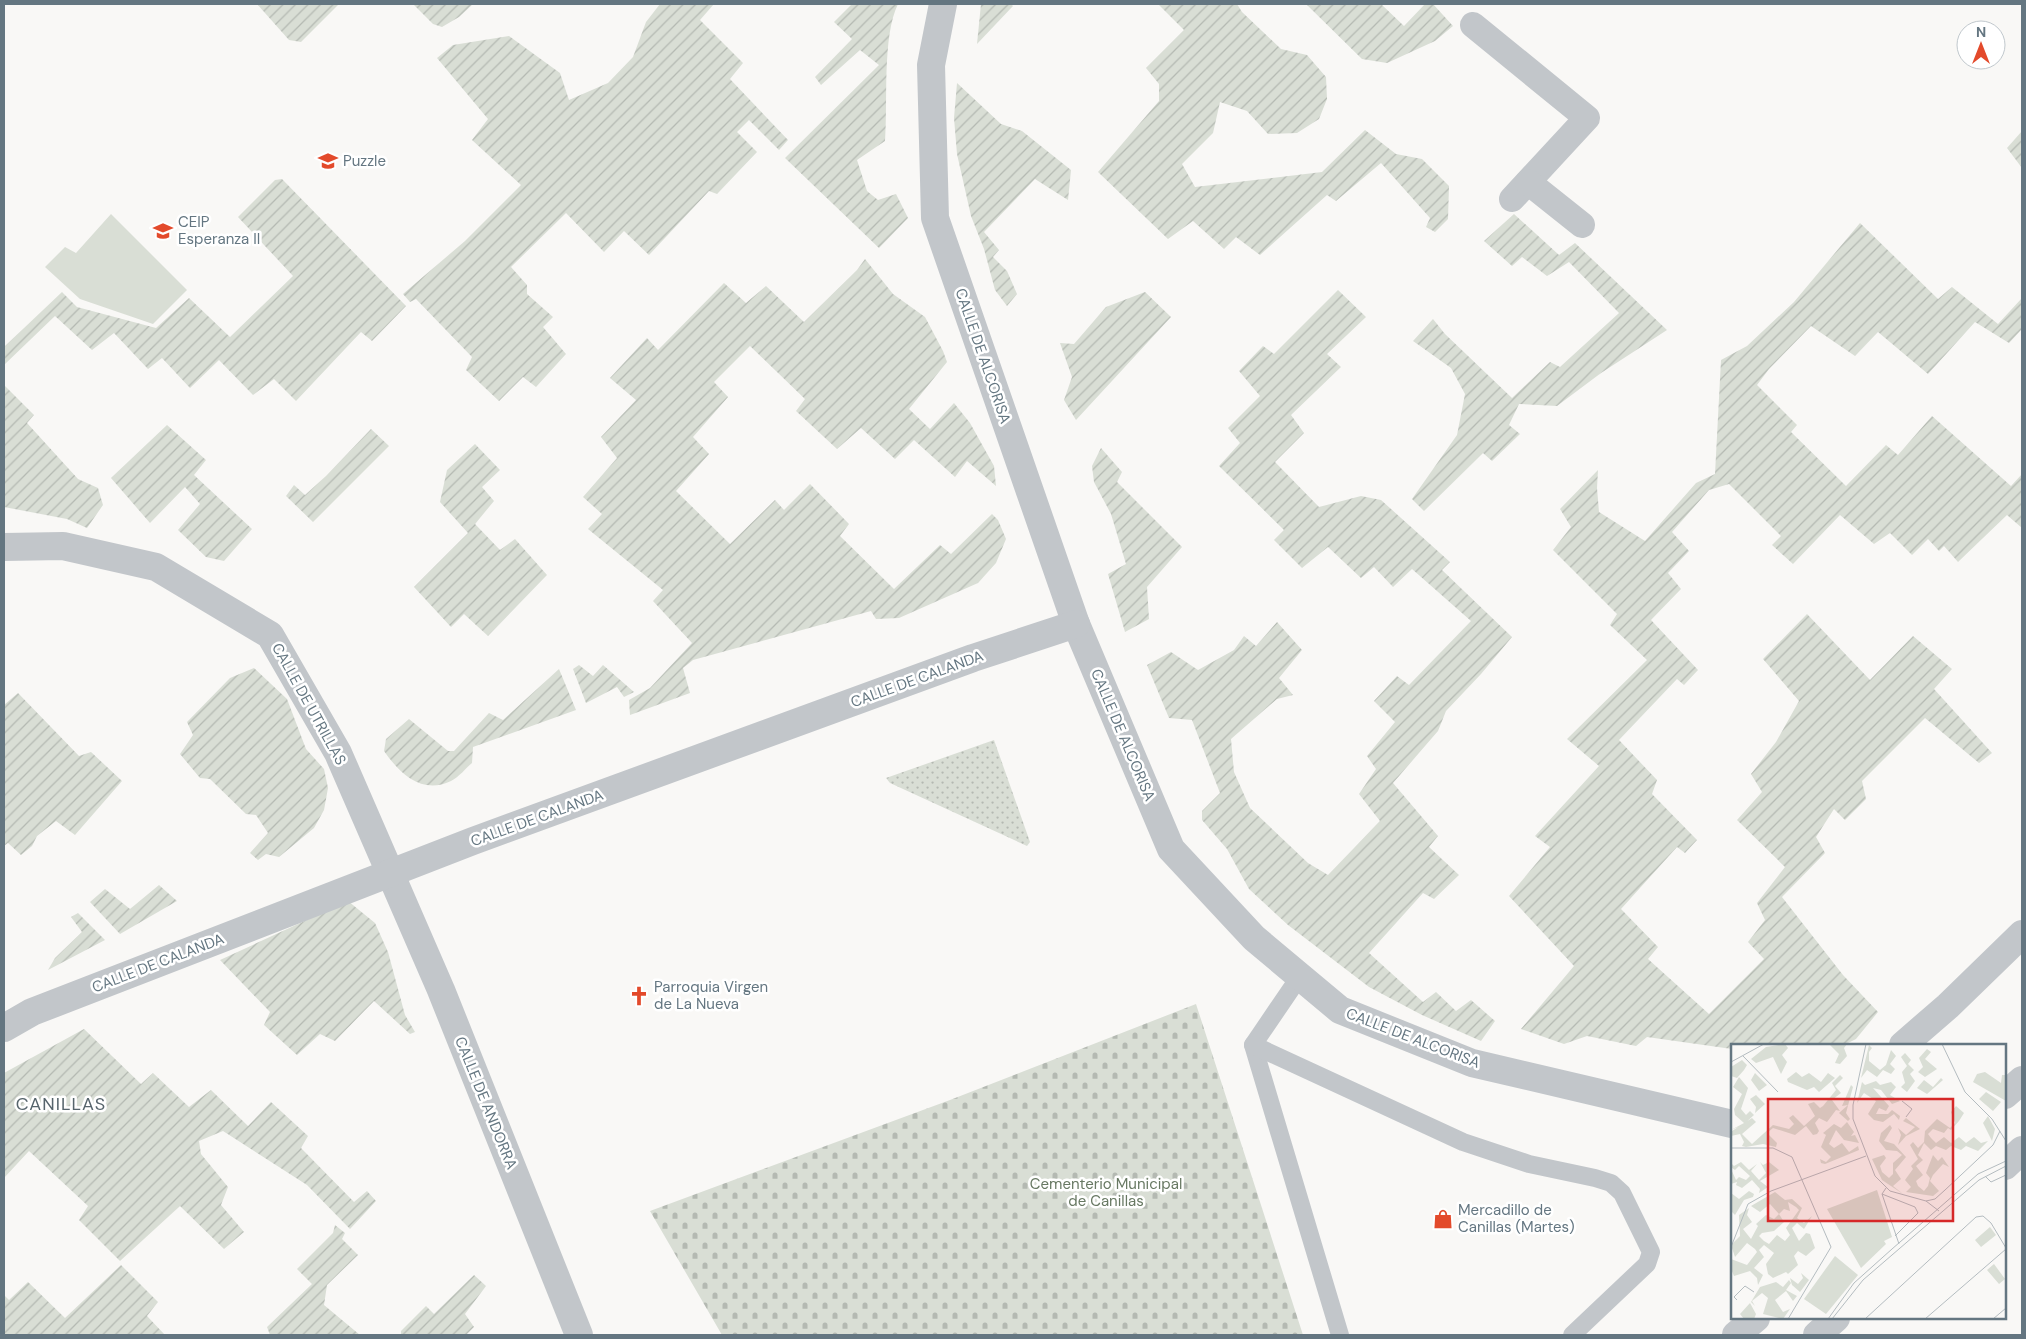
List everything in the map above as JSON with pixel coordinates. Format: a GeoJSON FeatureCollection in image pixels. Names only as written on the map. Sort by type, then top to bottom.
{"type":"FeatureCollection","features":[{"type":"Feature","properties":{"kind":"street","name":"CALLE DE ALCORISA"},"geometry":{"type":"LineString","coordinates":[[943,4],[930,65],[935,218],[1076,624],[1171,848],[1254,938],[1340,1010],[1472,1063],[1731,1124]]}},
{"type":"Feature","properties":{"kind":"street"},"geometry":{"type":"LineString","coordinates":[[1473,25],[1587,118],[1520,191],[1582,225]]}},
{"type":"Feature","properties":{"kind":"street","name":"CALLE DE UTRILLAS"},"geometry":{"type":"LineString","coordinates":[[4,547],[63,546],[156,567],[270,635],[338,754],[390,873]]}},
{"type":"Feature","properties":{"kind":"street","name":"CALLE DE CALANDA"},"geometry":{"type":"LineString","coordinates":[[4,1028],[32,1012],[390,873],[973,658],[1076,624]]}},
{"type":"Feature","properties":{"kind":"street","name":"CALLE DE ANDORRA"},"geometry":{"type":"LineString","coordinates":[[390,873],[441,990],[579,1335]]}},
{"type":"Feature","properties":{"kind":"street"},"geometry":{"type":"LineString","coordinates":[[1904,1044],[1948,1006],[2022,934]]}},
{"type":"Feature","properties":{"kind":"street"},"geometry":{"type":"LineString","coordinates":[[2006,1094],[2022,1080]]}},
{"type":"Feature","properties":{"kind":"street"},"geometry":{"type":"LineString","coordinates":[[2006,1165],[2022,1150]]}},
{"type":"Feature","properties":{"kind":"street"},"geometry":{"type":"LineString","coordinates":[[1736,1335],[1755,1319]]}},
{"type":"Feature","properties":{"kind":"street"},"geometry":{"type":"LineString","coordinates":[[1817,1335],[1835,1319]]}},
{"type":"Feature","properties":{"kind":"lane"},"geometry":{"type":"LineString","coordinates":[[1253,1045],[1300,976]]}},
{"type":"Feature","properties":{"kind":"lane"},"geometry":{"type":"LineString","coordinates":[[1253,1045],[1340,1335]]}},
{"type":"Feature","properties":{"kind":"lane"},"geometry":{"type":"LineString","coordinates":[[1253,1045],[1463,1142],[1529,1164],[1611,1183],[1622,1193],[1651,1252],[1647,1264],[1572,1335]]}},
{"type":"Feature","properties":{"kind":"green space"},"geometry":{"type":"Polygon","coordinates":[[[257,4],[339,4],[301,42],[289,40],[257,4]]]}},
{"type":"Feature","properties":{"kind":"green space"},"geometry":{"type":"Polygon","coordinates":[[[413,4],[473,4],[459,17],[442,27],[433,24],[413,4]]]}},
{"type":"Feature","properties":{"kind":"green space"},"geometry":{"type":"Polygon","coordinates":[[[660,4],[714,4],[700,20],[743,63],[730,79],[788,140],[779,150],[749,120],[737,132],[757,152],[717,194],[709,191],[649,255],[624,231],[604,252],[566,213],[511,267],[527,285],[527,294],[553,317],[543,327],[566,354],[536,387],[523,377],[499,401],[466,370],[472,357],[416,299],[410,302],[403,294],[465,241],[521,185],[472,140],[488,119],[437,58],[453,45],[509,36],[560,73],[569,100],[608,83],[633,57],[646,22],[660,4]]]}},
{"type":"Feature","properties":{"kind":"green space"},"geometry":{"type":"Polygon","coordinates":[[[852,4],[898,4],[893,18],[888,51],[885,141],[857,160],[867,191],[878,200],[896,194],[908,218],[879,248],[785,158],[879,65],[860,50],[821,85],[815,77],[852,39],[834,22],[852,4]]]}},
{"type":"Feature","properties":{"kind":"green space"},"geometry":{"type":"Polygon","coordinates":[[[981,4],[1011,4],[1013,6],[977,44],[981,4]]]}},
{"type":"Feature","properties":{"kind":"green space"},"geometry":{"type":"Polygon","coordinates":[[[1158,4],[1237,4],[1242,12],[1281,49],[1307,55],[1326,77],[1327,99],[1319,119],[1297,133],[1268,134],[1247,111],[1220,102],[1213,133],[1182,164],[1195,187],[1322,172],[1365,130],[1396,154],[1422,159],[1449,186],[1448,219],[1435,232],[1426,227],[1430,218],[1381,163],[1336,201],[1327,195],[1260,255],[1236,237],[1224,249],[1193,221],[1168,239],[1098,172],[1159,101],[1159,84],[1146,68],[1184,30],[1158,4]]]}},
{"type":"Feature","properties":{"kind":"green space"},"geometry":{"type":"Polygon","coordinates":[[[1306,4],[1381,4],[1404,26],[1425,4],[1433,4],[1453,26],[1435,41],[1387,63],[1362,59],[1306,4]]]}},
{"type":"Feature","properties":{"kind":"green space"},"geometry":{"type":"Polygon","coordinates":[[[957,83],[1001,124],[1022,131],[1071,170],[1068,200],[1035,179],[984,232],[999,250],[993,257],[1007,271],[1017,294],[1007,306],[995,290],[984,249],[971,216],[957,154],[954,118],[957,83]]]}},
{"type":"Feature","properties":{"kind":"green space"},"geometry":{"type":"Polygon","coordinates":[[[2022,131],[2022,168],[2007,148],[2022,131]]]}},
{"type":"Feature","properties":{"kind":"green space"},"geometry":{"type":"Polygon","coordinates":[[[282,179],[406,306],[372,341],[361,332],[296,401],[274,379],[253,395],[219,360],[190,388],[162,358],[148,369],[114,333],[92,350],[55,316],[4,365],[4,347],[62,292],[77,307],[156,328],[189,298],[230,337],[293,276],[238,217],[275,180],[282,179]]]}},
{"type":"Feature","properties":{"kind":"green space"},"geometry":{"type":"Polygon","coordinates":[[[111,214],[187,290],[153,324],[80,299],[45,267],[65,247],[76,253],[111,214]]]}},
{"type":"Feature","properties":{"kind":"green space"},"geometry":{"type":"Polygon","coordinates":[[[1514,214],[1559,255],[1575,243],[1667,330],[1601,373],[1557,406],[1519,404],[1509,425],[1520,434],[1492,461],[1483,453],[1424,511],[1412,499],[1457,435],[1465,394],[1451,368],[1413,341],[1433,319],[1445,334],[1512,398],[1550,362],[1560,367],[1619,313],[1569,262],[1547,276],[1522,257],[1512,266],[1484,241],[1514,214]]]}},
{"type":"Feature","properties":{"kind":"green space"},"geometry":{"type":"Polygon","coordinates":[[[1860,223],[1938,299],[1952,287],[1998,324],[2022,298],[2022,329],[2009,343],[1975,322],[1928,374],[1878,332],[1855,356],[1811,326],[1769,369],[1757,385],[1797,425],[1791,432],[1846,486],[1886,445],[1898,455],[1932,416],[2011,486],[2022,474],[2022,528],[2007,515],[1958,562],[1944,546],[1939,551],[1928,539],[1912,555],[1890,533],[1874,544],[1840,515],[1793,564],[1772,545],[1781,536],[1729,484],[1709,490],[1672,532],[1689,551],[1668,573],[1681,589],[1651,620],[1698,670],[1684,685],[1677,679],[1619,740],[1657,780],[1652,794],[1697,840],[1685,853],[1677,847],[1621,909],[1658,947],[1648,959],[1709,1014],[1764,959],[1748,942],[1765,920],[1757,903],[1785,867],[1737,820],[1762,792],[1751,774],[1776,742],[1799,701],[1763,659],[1807,614],[1870,680],[1913,636],[1952,669],[1934,689],[1992,753],[1979,763],[1925,718],[1862,781],[1866,799],[1845,820],[1834,809],[1816,837],[1825,853],[1782,897],[1843,975],[1878,1012],[1856,1039],[1846,1044],[1731,1044],[1731,1049],[1647,1037],[1636,1046],[1587,1036],[1564,1044],[1521,1029],[1574,966],[1509,896],[1550,847],[1535,836],[1599,766],[1567,739],[1647,660],[1610,625],[1617,614],[1553,550],[1571,527],[1560,509],[1598,470],[1599,512],[1645,541],[1696,483],[1715,474],[1721,360],[1747,346],[1794,302],[1860,223]]]}},
{"type":"Feature","properties":{"kind":"green space"},"geometry":{"type":"Polygon","coordinates":[[[865,259],[893,294],[925,317],[947,362],[909,409],[930,429],[954,403],[970,423],[994,466],[996,486],[967,461],[955,477],[914,440],[895,459],[861,428],[837,449],[796,411],[805,399],[750,346],[714,382],[728,397],[693,437],[709,454],[676,491],[730,544],[775,500],[784,510],[810,484],[849,524],[840,536],[894,589],[940,545],[951,554],[992,514],[998,520],[1006,539],[996,563],[978,583],[899,618],[876,619],[871,611],[693,660],[683,668],[690,693],[630,715],[629,700],[650,688],[692,643],[653,601],[663,590],[588,529],[602,514],[583,497],[617,458],[601,437],[636,400],[610,378],[647,338],[658,350],[724,283],[746,303],[766,286],[804,322],[857,270],[865,259]]]}},
{"type":"Feature","properties":{"kind":"green space"},"geometry":{"type":"Polygon","coordinates":[[[1338,290],[1366,317],[1327,354],[1341,367],[1291,415],[1304,433],[1275,462],[1319,507],[1361,496],[1381,500],[1450,562],[1442,570],[1512,637],[1446,711],[1438,731],[1393,783],[1438,836],[1429,847],[1459,875],[1434,899],[1423,893],[1369,953],[1423,1002],[1436,992],[1456,1011],[1471,1000],[1495,1021],[1481,1041],[1422,1015],[1369,987],[1288,925],[1249,889],[1227,849],[1202,820],[1202,811],[1220,793],[1192,720],[1169,718],[1147,665],[1171,652],[1198,670],[1234,650],[1244,636],[1256,646],[1277,622],[1302,650],[1279,678],[1293,695],[1277,699],[1231,739],[1234,772],[1250,808],[1308,863],[1328,875],[1380,821],[1359,794],[1376,769],[1367,756],[1395,722],[1374,701],[1397,676],[1409,685],[1471,621],[1412,569],[1393,587],[1374,567],[1361,578],[1328,547],[1302,568],[1274,540],[1284,530],[1219,466],[1240,443],[1228,428],[1260,396],[1239,371],[1263,346],[1274,354],[1338,290]]]}},
{"type":"Feature","properties":{"kind":"green space"},"geometry":{"type":"Polygon","coordinates":[[[1145,292],[1171,317],[1076,420],[1064,400],[1072,377],[1060,343],[1074,344],[1106,307],[1145,292]]]}},
{"type":"Feature","properties":{"kind":"green space"},"geometry":{"type":"Polygon","coordinates":[[[4,385],[34,415],[27,423],[78,479],[98,488],[103,505],[87,528],[67,519],[4,507],[4,385]]]}},
{"type":"Feature","properties":{"kind":"green space"},"geometry":{"type":"Polygon","coordinates":[[[167,425],[206,460],[194,475],[252,529],[224,561],[206,557],[178,530],[200,504],[185,487],[150,523],[111,478],[167,425]]]}},
{"type":"Feature","properties":{"kind":"green space"},"geometry":{"type":"Polygon","coordinates":[[[371,429],[389,446],[313,522],[286,496],[294,485],[305,495],[371,429]]]}},
{"type":"Feature","properties":{"kind":"green space"},"geometry":{"type":"Polygon","coordinates":[[[475,444],[500,470],[482,487],[494,501],[475,524],[500,550],[515,539],[547,575],[488,636],[464,614],[451,627],[414,587],[468,533],[440,502],[447,470],[475,444]]]}},
{"type":"Feature","properties":{"kind":"green space"},"geometry":{"type":"Polygon","coordinates":[[[1101,448],[1122,472],[1117,482],[1182,547],[1147,587],[1149,619],[1125,632],[1108,574],[1126,564],[1111,514],[1094,482],[1092,466],[1101,448]]]}},
{"type":"Feature","properties":{"kind":"green space"},"geometry":{"type":"Polygon","coordinates":[[[579,665],[593,676],[603,665],[634,692],[624,697],[617,687],[586,703],[573,669],[579,665]]]}},
{"type":"Feature","properties":{"kind":"green space"},"geometry":{"type":"Polygon","coordinates":[[[254,668],[287,699],[306,749],[324,769],[328,788],[324,810],[314,828],[279,857],[266,854],[258,860],[250,853],[268,833],[256,815],[246,814],[210,779],[200,778],[180,754],[193,735],[187,722],[230,678],[254,668]]]}},
{"type":"Feature","properties":{"kind":"green space"},"geometry":{"type":"Polygon","coordinates":[[[559,669],[576,710],[473,747],[472,763],[451,781],[440,785],[421,784],[397,767],[384,751],[386,739],[409,719],[448,751],[454,751],[489,713],[503,720],[559,669]]]}},
{"type":"Feature","properties":{"kind":"green space"},"geometry":{"type":"Polygon","coordinates":[[[18,693],[79,756],[91,752],[122,781],[75,835],[56,821],[37,836],[32,846],[21,855],[8,843],[4,846],[4,705],[18,693]]]}},
{"type":"Feature","properties":{"kind":"green space"},"geometry":{"type":"Polygon","coordinates":[[[994,740],[1030,842],[1027,846],[890,783],[886,778],[994,740]]]}},
{"type":"Feature","properties":{"kind":"green space"},"geometry":{"type":"Polygon","coordinates":[[[159,885],[177,901],[120,934],[90,902],[105,889],[130,909],[159,885]]]}},
{"type":"Feature","properties":{"kind":"green space"},"geometry":{"type":"Polygon","coordinates":[[[348,901],[375,923],[388,952],[405,1015],[415,1032],[410,1034],[374,1001],[335,1041],[320,1034],[297,1055],[264,1025],[270,1012],[220,960],[348,901]]]}},
{"type":"Feature","properties":{"kind":"green space"},"geometry":{"type":"Polygon","coordinates":[[[78,913],[105,940],[48,970],[55,958],[82,932],[71,917],[78,913]]]}},
{"type":"Feature","properties":{"kind":"green space","name":"Cementerio Municipal de Canillas"},"geometry":{"type":"Polygon","coordinates":[[[1196,1004],[1303,1335],[722,1335],[650,1211],[950,1100],[1196,1004]]]}},
{"type":"Feature","properties":{"kind":"green space"},"geometry":{"type":"Polygon","coordinates":[[[84,1029],[141,1084],[153,1073],[189,1107],[211,1090],[248,1126],[271,1102],[308,1136],[301,1148],[354,1202],[367,1191],[376,1201],[350,1229],[307,1185],[223,1131],[199,1141],[201,1154],[228,1187],[221,1205],[244,1232],[224,1249],[180,1206],[120,1261],[79,1220],[88,1206],[29,1151],[4,1178],[4,1073],[84,1029]]]}},
{"type":"Feature","properties":{"kind":"green space"},"geometry":{"type":"Polygon","coordinates":[[[335,1225],[345,1233],[342,1239],[358,1255],[327,1285],[324,1305],[360,1335],[270,1335],[267,1327],[312,1284],[297,1269],[333,1233],[335,1225]]]}},
{"type":"Feature","properties":{"kind":"green space"},"geometry":{"type":"Polygon","coordinates":[[[121,1265],[158,1302],[147,1316],[165,1335],[4,1335],[4,1295],[9,1300],[28,1282],[65,1318],[121,1265]]]}},
{"type":"Feature","properties":{"kind":"green space"},"geometry":{"type":"Polygon","coordinates":[[[474,1275],[486,1286],[465,1314],[474,1327],[466,1335],[401,1335],[401,1331],[426,1306],[434,1314],[474,1275]]]}},
{"type":"Feature","properties":{"kind":"place","name":"Puzzle"},"geometry":{"type":"Point","coordinates":[328,161]}},
{"type":"Feature","properties":{"kind":"place","name":"CEIP Esperanza II"},"geometry":{"type":"Point","coordinates":[163,231]}},
{"type":"Feature","properties":{"kind":"place","name":"Parroquia Virgen de La Nueva"},"geometry":{"type":"Point","coordinates":[639,996]}},
{"type":"Feature","properties":{"kind":"place","name":"Mercadillo de Canillas (Martes)"},"geometry":{"type":"Point","coordinates":[1443,1219]}},
{"type":"Feature","properties":{"kind":"district","name":"CANILLAS"},"geometry":{"type":"Point","coordinates":[61,1104]}}]}
